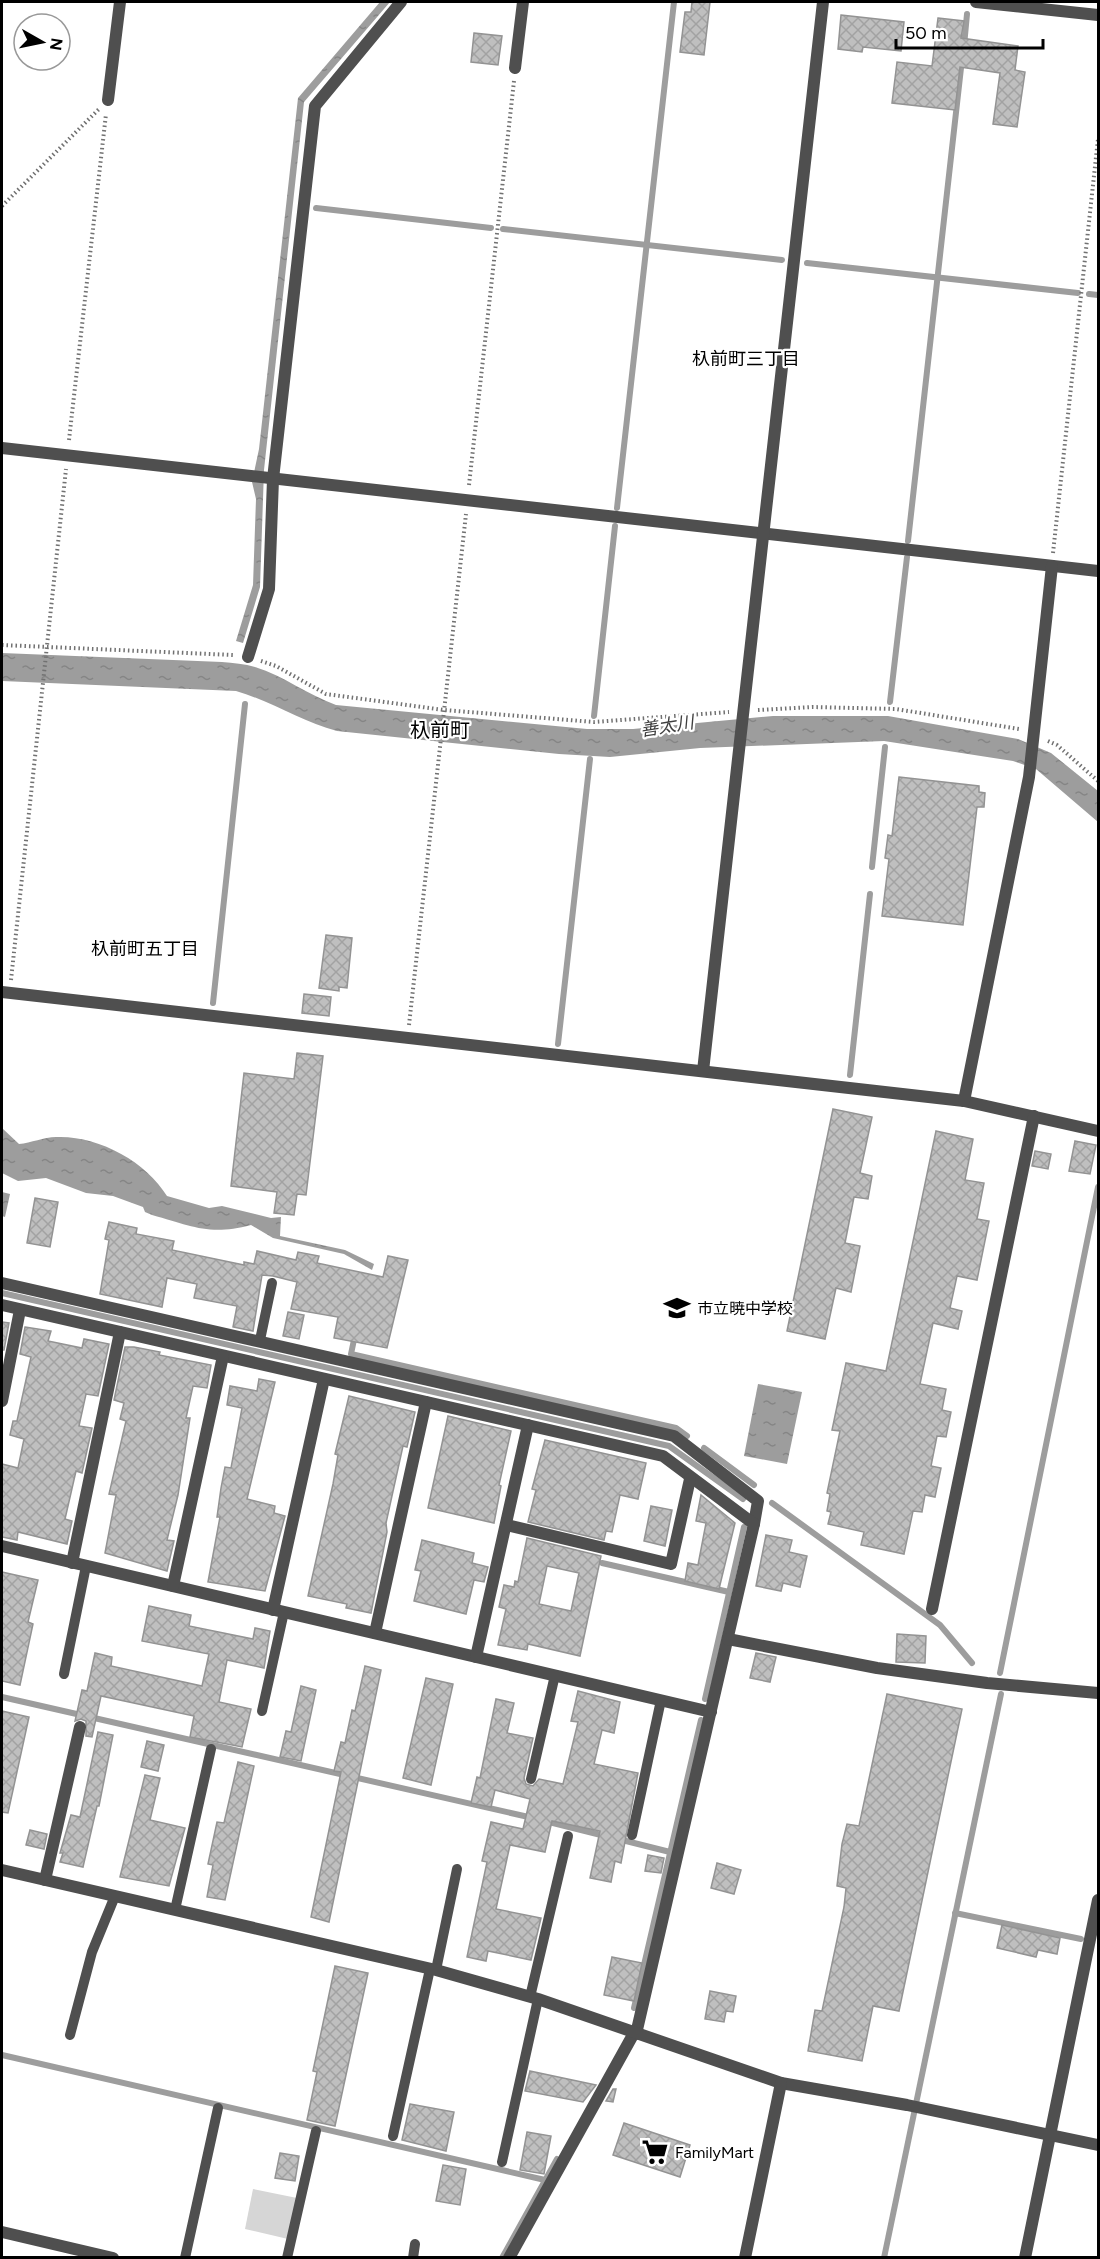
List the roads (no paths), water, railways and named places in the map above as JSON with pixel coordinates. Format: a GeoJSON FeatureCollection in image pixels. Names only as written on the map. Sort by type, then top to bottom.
{"type":"FeatureCollection","features":[{"type":"Feature","properties":{"kind":"street"},"geometry":{"type":"LineString","coordinates":[[108,100],[120,2]]}},
{"type":"Feature","properties":{"kind":"street"},"geometry":{"type":"LineString","coordinates":[[248,657],[269,589],[271,479],[315,106],[401,2]]}},
{"type":"Feature","properties":{"kind":"street"},"geometry":{"type":"LineString","coordinates":[[515,68],[523,2]]}},
{"type":"Feature","properties":{"kind":"street"},"geometry":{"type":"LineString","coordinates":[[703,1071],[824,2]]}},
{"type":"Feature","properties":{"kind":"street"},"geometry":{"type":"LineString","coordinates":[[976,2],[1098,15]]}},
{"type":"Feature","properties":{"kind":"street"},"geometry":{"type":"LineString","coordinates":[[2,448],[1098,571]]}},
{"type":"Feature","properties":{"kind":"street"},"geometry":{"type":"LineString","coordinates":[[964,1101],[1029,777],[1052,566]]}},
{"type":"Feature","properties":{"kind":"street"},"geometry":{"type":"LineString","coordinates":[[5,992],[964,1101],[1098,1131]]}},
{"type":"Feature","properties":{"kind":"street"},"geometry":{"type":"LineString","coordinates":[[932,1609],[1034,1116]]}},
{"type":"Feature","properties":{"kind":"street"},"geometry":{"type":"LineString","coordinates":[[2,1283],[674,1436],[758,1501],[635,2034],[509,2258]]}},
{"type":"Feature","properties":{"kind":"street"},"geometry":{"type":"LineString","coordinates":[[2,1305],[663,1456],[690,1479],[754,1524]]}},
{"type":"Feature","properties":{"kind":"street"},"geometry":{"type":"LineString","coordinates":[[2,1401],[21,1310]]}},
{"type":"Feature","properties":{"kind":"street"},"geometry":{"type":"LineString","coordinates":[[72,1563],[120,1332]]}},
{"type":"Feature","properties":{"kind":"street"},"geometry":{"type":"LineString","coordinates":[[173,1587],[224,1356]]}},
{"type":"Feature","properties":{"kind":"street"},"geometry":{"type":"LineString","coordinates":[[279,1611],[324,1379]]}},
{"type":"Feature","properties":{"kind":"street"},"geometry":{"type":"LineString","coordinates":[[375,1633],[426,1402]]}},
{"type":"Feature","properties":{"kind":"street"},"geometry":{"type":"LineString","coordinates":[[476,1657],[528,1425]]}},
{"type":"Feature","properties":{"kind":"street"},"geometry":{"type":"LineString","coordinates":[[507,1526],[671,1564],[690,1479]]}},
{"type":"Feature","properties":{"kind":"street"},"geometry":{"type":"LineString","coordinates":[[2,1546],[711,1712]]}},
{"type":"Feature","properties":{"kind":"street"},"geometry":{"type":"LineString","coordinates":[[728,1639],[877,1668],[987,1683],[1098,1693]]}},
{"type":"Feature","properties":{"kind":"street"},"geometry":{"type":"LineString","coordinates":[[45,1880],[80,1727]]}},
{"type":"Feature","properties":{"kind":"street"},"geometry":{"type":"LineString","coordinates":[[2,1870],[433,1969],[534,1998],[781,2083],[907,2104],[1098,2145]]}},
{"type":"Feature","properties":{"kind":"street"},"geometry":{"type":"LineString","coordinates":[[1025,2258],[1098,1900]]}},
{"type":"Feature","properties":{"kind":"street"},"geometry":{"type":"LineString","coordinates":[[745,2258],[781,2083]]}},
{"type":"Feature","properties":{"kind":"street"},"geometry":{"type":"LineString","coordinates":[[2,2232],[113,2258]]}},
{"type":"Feature","properties":{"kind":"lane"},"geometry":{"type":"LineString","coordinates":[[260,1340],[272,1283]]}},
{"type":"Feature","properties":{"kind":"lane"},"geometry":{"type":"LineString","coordinates":[[63,1674],[86,1566]]}},
{"type":"Feature","properties":{"kind":"lane"},"geometry":{"type":"LineString","coordinates":[[262,1712],[279,1611]]}},
{"type":"Feature","properties":{"kind":"lane"},"geometry":{"type":"LineString","coordinates":[[531,1779],[555,1675]]}},
{"type":"Feature","properties":{"kind":"lane"},"geometry":{"type":"LineString","coordinates":[[632,1835],[661,1700]]}},
{"type":"Feature","properties":{"kind":"lane"},"geometry":{"type":"LineString","coordinates":[[175,1910],[211,1749]]}},
{"type":"Feature","properties":{"kind":"lane"},"geometry":{"type":"LineString","coordinates":[[502,2162],[568,1836]]}},
{"type":"Feature","properties":{"kind":"lane"},"geometry":{"type":"LineString","coordinates":[[393,2136],[457,1869]]}},
{"type":"Feature","properties":{"kind":"lane"},"geometry":{"type":"LineString","coordinates":[[70,2035],[92,1952],[115,1896]]}},
{"type":"Feature","properties":{"kind":"lane"},"geometry":{"type":"LineString","coordinates":[[185,2258],[218,2108]]}},
{"type":"Feature","properties":{"kind":"lane"},"geometry":{"type":"LineString","coordinates":[[287,2258],[316,2131]]}},
{"type":"Feature","properties":{"kind":"lane"},"geometry":{"type":"LineString","coordinates":[[413,2258],[415,2244]]}},
{"type":"Feature","properties":{"kind":"water"},"geometry":{"type":"Polygon","coordinates":[[[380,2],[390,2],[304,102],[264,470],[260,587],[243,643],[236,641],[253,585],[256,499],[252,482],[259,449],[298,98],[380,2]]]}},
{"type":"Feature","properties":{"kind":"water","name":"善太川"},"geometry":{"type":"Polygon","coordinates":[[[2,653],[239,664],[266,671],[336,705],[587,729],[633,729],[773,716],[888,716],[1018,739],[1051,753],[1098,791],[1098,822],[1036,769],[1013,761],[884,741],[700,748],[610,757],[559,754],[337,731],[236,691],[2,681],[2,653]]]}},
{"type":"Feature","properties":{"kind":"water"},"geometry":{"type":"Polygon","coordinates":[[[2,1128],[19,1144],[56,1137],[88,1140],[104,1146],[133,1161],[147,1172],[167,1196],[209,1208],[222,1206],[271,1218],[281,1217],[280,1236],[345,1250],[374,1264],[372,1270],[344,1254],[273,1238],[251,1225],[223,1230],[190,1226],[152,1215],[145,1212],[143,1207],[113,1196],[86,1193],[46,1178],[18,1181],[2,1173],[2,1128]]]}},
{"type":"Feature","properties":{"kind":"water"},"geometry":{"type":"Polygon","coordinates":[[[2,1192],[10,1194],[5,1217],[2,1216],[2,1192]]]}},
{"type":"Feature","properties":{"kind":"water"},"geometry":{"type":"Polygon","coordinates":[[[758,1384],[802,1392],[787,1464],[744,1456],[758,1384]]]}},
{"type":"Feature","properties":{"kind":"waterway"},"geometry":{"type":"LineString","coordinates":[[617,508],[674,2]]}},
{"type":"Feature","properties":{"kind":"waterway"},"geometry":{"type":"LineString","coordinates":[[964,46],[967,14]]}},
{"type":"Feature","properties":{"kind":"waterway"},"geometry":{"type":"LineString","coordinates":[[908,541],[962,59]]}},
{"type":"Feature","properties":{"kind":"waterway"},"geometry":{"type":"LineString","coordinates":[[316,208],[491,228]]}},
{"type":"Feature","properties":{"kind":"waterway"},"geometry":{"type":"LineString","coordinates":[[503,229],[782,260]]}},
{"type":"Feature","properties":{"kind":"waterway"},"geometry":{"type":"LineString","coordinates":[[807,263],[1078,293]]}},
{"type":"Feature","properties":{"kind":"waterway"},"geometry":{"type":"LineString","coordinates":[[1089,294],[1098,295]]}},
{"type":"Feature","properties":{"kind":"waterway"},"geometry":{"type":"LineString","coordinates":[[594,716],[615,526]]}},
{"type":"Feature","properties":{"kind":"waterway"},"geometry":{"type":"LineString","coordinates":[[890,702],[907,557]]}},
{"type":"Feature","properties":{"kind":"waterway"},"geometry":{"type":"LineString","coordinates":[[213,1003],[245,704]]}},
{"type":"Feature","properties":{"kind":"waterway"},"geometry":{"type":"LineString","coordinates":[[872,867],[885,747]]}},
{"type":"Feature","properties":{"kind":"waterway"},"geometry":{"type":"LineString","coordinates":[[558,1044],[590,759]]}},
{"type":"Feature","properties":{"kind":"waterway"},"geometry":{"type":"LineString","coordinates":[[850,1075],[870,894]]}},
{"type":"Feature","properties":{"kind":"waterway"},"geometry":{"type":"LineString","coordinates":[[1000,1673],[1098,1187]]}},
{"type":"Feature","properties":{"kind":"waterway"},"geometry":{"type":"LineString","coordinates":[[2,1293],[669,1446],[743,1499]]}},
{"type":"Feature","properties":{"kind":"waterway"},"geometry":{"type":"LineString","coordinates":[[355,1335],[351,1354],[676,1428],[687,1436]]}},
{"type":"Feature","properties":{"kind":"waterway"},"geometry":{"type":"LineString","coordinates":[[704,1448],[754,1485]]}},
{"type":"Feature","properties":{"kind":"waterway"},"geometry":{"type":"LineString","coordinates":[[772,1503],[940,1625],[972,1663]]}},
{"type":"Feature","properties":{"kind":"waterway"},"geometry":{"type":"LineString","coordinates":[[705,1699],[744,1527]]}},
{"type":"Feature","properties":{"kind":"waterway"},"geometry":{"type":"LineString","coordinates":[[602,1563],[729,1592]]}},
{"type":"Feature","properties":{"kind":"waterway"},"geometry":{"type":"LineString","coordinates":[[884,2258],[1001,1694]]}},
{"type":"Feature","properties":{"kind":"waterway"},"geometry":{"type":"LineString","coordinates":[[2,1697],[533,1818]]}},
{"type":"Feature","properties":{"kind":"waterway"},"geometry":{"type":"LineString","coordinates":[[634,2008],[701,1720]]}},
{"type":"Feature","properties":{"kind":"waterway"},"geometry":{"type":"LineString","coordinates":[[545,1821],[605,1836]]}},
{"type":"Feature","properties":{"kind":"waterway"},"geometry":{"type":"LineString","coordinates":[[618,1839],[670,1852]]}},
{"type":"Feature","properties":{"kind":"waterway"},"geometry":{"type":"LineString","coordinates":[[955,1913],[1081,1939]]}},
{"type":"Feature","properties":{"kind":"waterway"},"geometry":{"type":"LineString","coordinates":[[2,2055],[545,2180]]}},
{"type":"Feature","properties":{"kind":"waterway"},"geometry":{"type":"LineString","coordinates":[[502,2258],[557,2159]]}},
{"type":"Feature","properties":{"kind":"place","name":"市立暁中学校"},"geometry":{"type":"Point","coordinates":[677,1308]}},
{"type":"Feature","properties":{"kind":"place","name":"FamilyMart"},"geometry":{"type":"Point","coordinates":[655,2152]}},
{"type":"Feature","properties":{"kind":"district","name":"杁前町三丁目"},"geometry":{"type":"Point","coordinates":[746,359]}},
{"type":"Feature","properties":{"kind":"district","name":"杁前町"},"geometry":{"type":"Point","coordinates":[440,730]}},
{"type":"Feature","properties":{"kind":"district","name":"杁前町五丁目"},"geometry":{"type":"Point","coordinates":[145,949]}}]}
